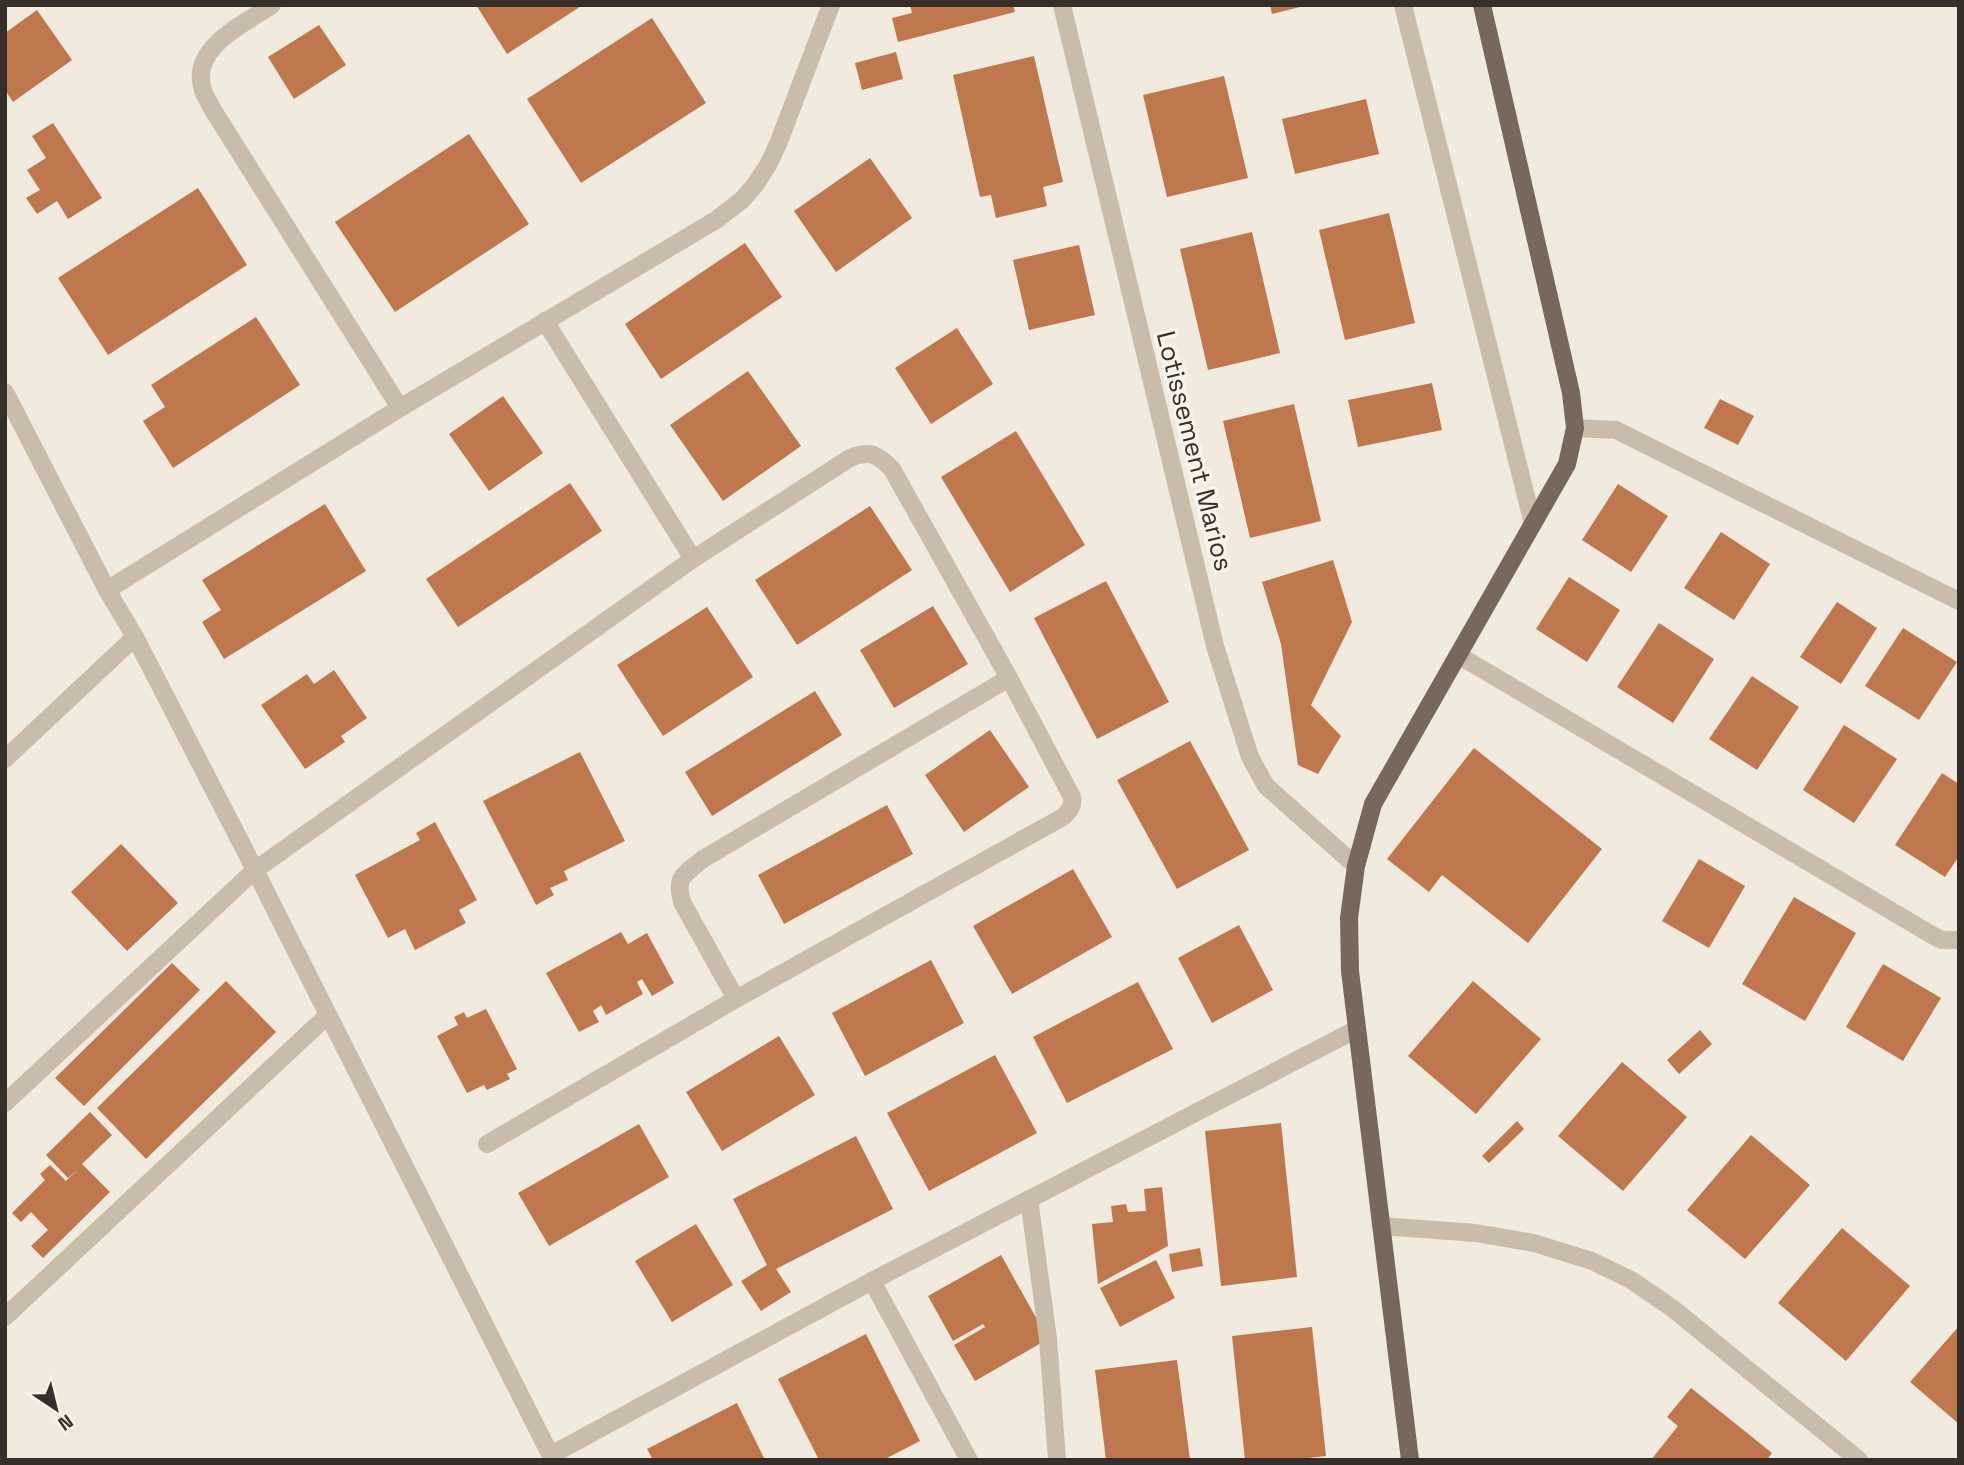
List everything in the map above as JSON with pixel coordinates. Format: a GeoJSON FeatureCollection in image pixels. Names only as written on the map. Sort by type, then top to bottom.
{"type":"FeatureCollection","features":[{"type":"Feature","properties":{"kind":"main road"},"geometry":{"type":"LineString","coordinates":[[1410,1460],[1350,971],[1349,918],[1356,866],[1373,804],[1567,464],[1575,428],[1571,393],[1482,5]]}},
{"type":"Feature","properties":{"kind":"street"},"geometry":{"type":"LineString","coordinates":[[272,5],[223,37],[208,52],[201,69],[202,88],[213,110],[400,408]]}},
{"type":"Feature","properties":{"kind":"street"},"geometry":{"type":"LineString","coordinates":[[107,590],[400,408],[716,220],[742,200],[755,185],[778,144],[831,5]]}},
{"type":"Feature","properties":{"kind":"street","name":"Lotissement Marios"},"geometry":{"type":"LineString","coordinates":[[1062,5],[1215,646],[1250,757],[1266,786],[1356,866]]}},
{"type":"Feature","properties":{"kind":"street"},"geometry":{"type":"LineString","coordinates":[[1403,5],[1534,524]]}},
{"type":"Feature","properties":{"kind":"street"},"geometry":{"type":"LineString","coordinates":[[545,321],[693,559]]}},
{"type":"Feature","properties":{"kind":"street"},"geometry":{"type":"LineString","coordinates":[[5,391],[255,870],[552,1458],[872,1281],[1357,1029]]}},
{"type":"Feature","properties":{"kind":"street"},"geometry":{"type":"LineString","coordinates":[[1575,428],[1616,430],[1959,601]]}},
{"type":"Feature","properties":{"kind":"street"},"geometry":{"type":"LineString","coordinates":[[5,1103],[255,870],[693,559],[850,458],[862,453],[874,454],[883,459],[892,468],[1072,797],[1073,802],[1067,813],[736,999],[487,1144]]}},
{"type":"Feature","properties":{"kind":"street"},"geometry":{"type":"LineString","coordinates":[[5,759],[135,637]]}},
{"type":"Feature","properties":{"kind":"street"},"geometry":{"type":"LineString","coordinates":[[1458,654],[1932,935],[1942,940],[1959,940]]}},
{"type":"Feature","properties":{"kind":"street"},"geometry":{"type":"LineString","coordinates":[[736,999],[683,904],[679,881],[703,859],[1009,678]]}},
{"type":"Feature","properties":{"kind":"street"},"geometry":{"type":"LineString","coordinates":[[5,1317],[328,1015]]}},
{"type":"Feature","properties":{"kind":"street"},"geometry":{"type":"LineString","coordinates":[[1029,1199],[1048,1339],[1057,1460]]}},
{"type":"Feature","properties":{"kind":"street"},"geometry":{"type":"LineString","coordinates":[[1381,1226],[1476,1233],[1534,1243],[1592,1261],[1622,1276],[1672,1308],[1860,1460]]}},
{"type":"Feature","properties":{"kind":"street"},"geometry":{"type":"LineString","coordinates":[[872,1281],[969,1460]]}},
{"type":"Feature","properties":{"kind":"building"},"geometry":{"type":"Polygon","coordinates":[[[476,5],[583,5],[507,54],[476,5]]]}},
{"type":"Feature","properties":{"kind":"building"},"geometry":{"type":"Polygon","coordinates":[[[910,5],[1013,5],[1015,12],[898,42],[892,18],[912,13],[910,5]]]}},
{"type":"Feature","properties":{"kind":"building"},"geometry":{"type":"Polygon","coordinates":[[[1270,5],[1304,5],[1304,6],[1272,14],[1270,5]]]}},
{"type":"Feature","properties":{"kind":"building"},"geometry":{"type":"Polygon","coordinates":[[[37,10],[72,60],[13,102],[5,90],[5,33],[37,10]]]}},
{"type":"Feature","properties":{"kind":"building"},"geometry":{"type":"Polygon","coordinates":[[[652,18],[706,103],[581,183],[527,99],[652,18]]]}},
{"type":"Feature","properties":{"kind":"building"},"geometry":{"type":"Polygon","coordinates":[[[319,25],[346,65],[294,99],[268,57],[319,25]]]}},
{"type":"Feature","properties":{"kind":"building"},"geometry":{"type":"Polygon","coordinates":[[[896,52],[903,79],[862,90],[855,63],[896,52]]]}},
{"type":"Feature","properties":{"kind":"building"},"geometry":{"type":"Polygon","coordinates":[[[1034,56],[1063,182],[1043,187],[1047,206],[996,218],[991,195],[980,197],[953,75],[1034,56]]]}},
{"type":"Feature","properties":{"kind":"building"},"geometry":{"type":"Polygon","coordinates":[[[1224,76],[1248,178],[1167,197],[1143,95],[1224,76]]]}},
{"type":"Feature","properties":{"kind":"building"},"geometry":{"type":"Polygon","coordinates":[[[1366,99],[1379,154],[1295,174],[1282,119],[1366,99]]]}},
{"type":"Feature","properties":{"kind":"building"},"geometry":{"type":"Polygon","coordinates":[[[53,123],[102,198],[68,219],[57,201],[37,214],[26,198],[40,190],[27,170],[46,158],[32,136],[53,123]]]}},
{"type":"Feature","properties":{"kind":"building"},"geometry":{"type":"Polygon","coordinates":[[[469,134],[529,224],[395,312],[335,222],[469,134]]]}},
{"type":"Feature","properties":{"kind":"building"},"geometry":{"type":"Polygon","coordinates":[[[870,158],[912,218],[836,272],[794,211],[870,158]]]}},
{"type":"Feature","properties":{"kind":"building"},"geometry":{"type":"Polygon","coordinates":[[[198,188],[247,265],[108,355],[58,278],[198,188]]]}},
{"type":"Feature","properties":{"kind":"building"},"geometry":{"type":"Polygon","coordinates":[[[1389,213],[1415,323],[1345,340],[1319,230],[1389,213]]]}},
{"type":"Feature","properties":{"kind":"building"},"geometry":{"type":"Polygon","coordinates":[[[1252,232],[1280,353],[1208,370],[1180,249],[1252,232]]]}},
{"type":"Feature","properties":{"kind":"building"},"geometry":{"type":"Polygon","coordinates":[[[745,243],[782,297],[661,379],[625,324],[745,243]]]}},
{"type":"Feature","properties":{"kind":"building"},"geometry":{"type":"Polygon","coordinates":[[[1079,245],[1095,315],[1029,330],[1013,260],[1079,245]]]}},
{"type":"Feature","properties":{"kind":"building"},"geometry":{"type":"Polygon","coordinates":[[[256,317],[300,385],[173,468],[143,421],[165,407],[151,385],[256,317]]]}},
{"type":"Feature","properties":{"kind":"building"},"geometry":{"type":"Polygon","coordinates":[[[957,328],[993,384],[931,424],[895,368],[957,328]]]}},
{"type":"Feature","properties":{"kind":"building"},"geometry":{"type":"Polygon","coordinates":[[[748,371],[801,446],[723,501],[670,425],[748,371]]]}},
{"type":"Feature","properties":{"kind":"building"},"geometry":{"type":"Polygon","coordinates":[[[1432,383],[1442,430],[1358,447],[1348,400],[1432,383]]]}},
{"type":"Feature","properties":{"kind":"building"},"geometry":{"type":"Polygon","coordinates":[[[503,396],[543,453],[489,491],[449,434],[503,396]]]}},
{"type":"Feature","properties":{"kind":"building"},"geometry":{"type":"Polygon","coordinates":[[[1720,399],[1754,416],[1738,445],[1704,428],[1720,399]]]}},
{"type":"Feature","properties":{"kind":"building"},"geometry":{"type":"Polygon","coordinates":[[[1294,404],[1321,521],[1250,538],[1223,421],[1294,404]]]}},
{"type":"Feature","properties":{"kind":"building"},"geometry":{"type":"Polygon","coordinates":[[[1016,431],[1085,545],[1010,592],[941,477],[1016,431]]]}},
{"type":"Feature","properties":{"kind":"building"},"geometry":{"type":"Polygon","coordinates":[[[570,483],[602,531],[458,627],[426,579],[570,483]]]}},
{"type":"Feature","properties":{"kind":"building"},"geometry":{"type":"Polygon","coordinates":[[[1618,484],[1668,516],[1631,572],[1582,540],[1618,484]]]}},
{"type":"Feature","properties":{"kind":"building"},"geometry":{"type":"Polygon","coordinates":[[[325,504],[366,571],[224,659],[202,622],[221,610],[202,580],[325,504]]]}},
{"type":"Feature","properties":{"kind":"building"},"geometry":{"type":"Polygon","coordinates":[[[870,506],[912,570],[797,645],[755,580],[870,506]]]}},
{"type":"Feature","properties":{"kind":"building"},"geometry":{"type":"Polygon","coordinates":[[[1721,532],[1770,564],[1734,620],[1684,588],[1721,532]]]}},
{"type":"Feature","properties":{"kind":"building"},"geometry":{"type":"Polygon","coordinates":[[[1333,560],[1352,622],[1311,705],[1341,736],[1318,774],[1298,765],[1281,644],[1262,582],[1333,560]]]}},
{"type":"Feature","properties":{"kind":"building"},"geometry":{"type":"Polygon","coordinates":[[[1569,577],[1620,610],[1587,662],[1536,629],[1569,577]]]}},
{"type":"Feature","properties":{"kind":"building"},"geometry":{"type":"Polygon","coordinates":[[[1106,581],[1169,702],[1097,739],[1034,618],[1106,581]]]}},
{"type":"Feature","properties":{"kind":"building"},"geometry":{"type":"Polygon","coordinates":[[[1837,602],[1877,628],[1841,684],[1800,657],[1837,602]]]}},
{"type":"Feature","properties":{"kind":"building"},"geometry":{"type":"Polygon","coordinates":[[[933,606],[968,664],[894,708],[860,650],[933,606]]]}},
{"type":"Feature","properties":{"kind":"building"},"geometry":{"type":"Polygon","coordinates":[[[707,607],[753,677],[663,736],[617,665],[707,607]]]}},
{"type":"Feature","properties":{"kind":"building"},"geometry":{"type":"Polygon","coordinates":[[[1659,623],[1714,659],[1673,723],[1617,687],[1659,623]]]}},
{"type":"Feature","properties":{"kind":"building"},"geometry":{"type":"Polygon","coordinates":[[[1903,628],[1957,662],[1919,720],[1865,686],[1903,628]]]}},
{"type":"Feature","properties":{"kind":"building"},"geometry":{"type":"Polygon","coordinates":[[[334,670],[367,718],[341,736],[345,742],[305,769],[261,705],[307,674],[314,684],[334,670]]]}},
{"type":"Feature","properties":{"kind":"building"},"geometry":{"type":"Polygon","coordinates":[[[1752,676],[1799,707],[1757,770],[1709,739],[1752,676]]]}},
{"type":"Feature","properties":{"kind":"building"},"geometry":{"type":"Polygon","coordinates":[[[815,691],[842,735],[712,816],[685,772],[815,691]]]}},
{"type":"Feature","properties":{"kind":"building"},"geometry":{"type":"Polygon","coordinates":[[[1844,725],[1897,759],[1854,823],[1803,790],[1844,725]]]}},
{"type":"Feature","properties":{"kind":"building"},"geometry":{"type":"Polygon","coordinates":[[[990,730],[1029,787],[964,832],[925,775],[990,730]]]}},
{"type":"Feature","properties":{"kind":"building"},"geometry":{"type":"Polygon","coordinates":[[[1190,741],[1249,850],[1177,889],[1117,780],[1190,741]]]}},
{"type":"Feature","properties":{"kind":"building"},"geometry":{"type":"Polygon","coordinates":[[[1474,748],[1602,849],[1528,943],[1442,875],[1429,892],[1387,859],[1474,748]]]}},
{"type":"Feature","properties":{"kind":"building"},"geometry":{"type":"Polygon","coordinates":[[[580,752],[625,841],[564,871],[568,880],[550,888],[554,895],[536,905],[483,801],[580,752]]]}},
{"type":"Feature","properties":{"kind":"building"},"geometry":{"type":"Polygon","coordinates":[[[1942,773],[1959,784],[1959,856],[1945,877],[1895,845],[1942,773]]]}},
{"type":"Feature","properties":{"kind":"building"},"geometry":{"type":"Polygon","coordinates":[[[887,805],[913,854],[784,924],[758,875],[887,805]]]}},
{"type":"Feature","properties":{"kind":"building"},"geometry":{"type":"Polygon","coordinates":[[[435,822],[477,900],[459,910],[466,923],[415,950],[405,929],[388,938],[355,875],[420,840],[416,833],[435,822]]]}},
{"type":"Feature","properties":{"kind":"building"},"geometry":{"type":"Polygon","coordinates":[[[121,844],[178,903],[127,951],[71,892],[121,844]]]}},
{"type":"Feature","properties":{"kind":"building"},"geometry":{"type":"Polygon","coordinates":[[[1699,859],[1745,886],[1709,948],[1662,921],[1699,859]]]}},
{"type":"Feature","properties":{"kind":"building"},"geometry":{"type":"Polygon","coordinates":[[[1073,869],[1112,937],[1012,994],[973,926],[1073,869]]]}},
{"type":"Feature","properties":{"kind":"building"},"geometry":{"type":"Polygon","coordinates":[[[1794,897],[1856,933],[1805,1021],[1742,984],[1794,897]]]}},
{"type":"Feature","properties":{"kind":"building"},"geometry":{"type":"Polygon","coordinates":[[[1239,925],[1273,990],[1212,1023],[1178,958],[1239,925]]]}},
{"type":"Feature","properties":{"kind":"building"},"geometry":{"type":"Polygon","coordinates":[[[621,932],[628,944],[647,933],[674,983],[652,996],[642,979],[637,982],[643,994],[606,1015],[601,1005],[593,1011],[599,1022],[579,1032],[546,973],[621,932]]]}},
{"type":"Feature","properties":{"kind":"building"},"geometry":{"type":"Polygon","coordinates":[[[931,960],[964,1023],[865,1076],[832,1013],[931,960]]]}},
{"type":"Feature","properties":{"kind":"building"},"geometry":{"type":"Polygon","coordinates":[[[172,963],[200,990],[84,1106],[55,1078],[172,963]]]}},
{"type":"Feature","properties":{"kind":"building"},"geometry":{"type":"Polygon","coordinates":[[[1883,964],[1941,998],[1903,1061],[1846,1027],[1883,964]]]}},
{"type":"Feature","properties":{"kind":"building"},"geometry":{"type":"Polygon","coordinates":[[[226,981],[276,1032],[146,1159],[97,1108],[226,981]]]}},
{"type":"Feature","properties":{"kind":"building"},"geometry":{"type":"Polygon","coordinates":[[[1473,981],[1541,1039],[1476,1114],[1408,1056],[1473,981]]]}},
{"type":"Feature","properties":{"kind":"building"},"geometry":{"type":"Polygon","coordinates":[[[1138,982],[1173,1049],[1067,1103],[1033,1037],[1138,982]]]}},
{"type":"Feature","properties":{"kind":"building"},"geometry":{"type":"Polygon","coordinates":[[[486,1009],[517,1069],[507,1074],[510,1079],[487,1090],[484,1085],[467,1093],[437,1036],[458,1025],[454,1017],[464,1012],[467,1018],[486,1009]]]}},
{"type":"Feature","properties":{"kind":"building"},"geometry":{"type":"Polygon","coordinates":[[[1700,1030],[1712,1044],[1679,1074],[1667,1060],[1700,1030]]]}},
{"type":"Feature","properties":{"kind":"building"},"geometry":{"type":"Polygon","coordinates":[[[779,1036],[815,1095],[722,1151],[686,1092],[779,1036]]]}},
{"type":"Feature","properties":{"kind":"building"},"geometry":{"type":"Polygon","coordinates":[[[995,1055],[1037,1133],[929,1191],[887,1113],[995,1055]]]}},
{"type":"Feature","properties":{"kind":"building"},"geometry":{"type":"Polygon","coordinates":[[[1622,1062],[1687,1117],[1623,1191],[1558,1136],[1622,1062]]]}},
{"type":"Feature","properties":{"kind":"building"},"geometry":{"type":"Polygon","coordinates":[[[90,1112],[112,1135],[82,1164],[110,1192],[43,1258],[31,1246],[48,1230],[31,1212],[21,1222],[12,1213],[45,1180],[40,1174],[50,1165],[66,1181],[77,1170],[68,1178],[46,1155],[90,1112]]]}},
{"type":"Feature","properties":{"kind":"building"},"geometry":{"type":"Polygon","coordinates":[[[1517,1121],[1524,1129],[1489,1163],[1482,1156],[1517,1121]]]}},
{"type":"Feature","properties":{"kind":"building"},"geometry":{"type":"Polygon","coordinates":[[[1281,1123],[1297,1277],[1221,1286],[1205,1131],[1281,1123]]]}},
{"type":"Feature","properties":{"kind":"building"},"geometry":{"type":"Polygon","coordinates":[[[639,1124],[669,1177],[549,1246],[518,1193],[639,1124]]]}},
{"type":"Feature","properties":{"kind":"building"},"geometry":{"type":"Polygon","coordinates":[[[1751,1135],[1810,1185],[1745,1259],[1687,1210],[1751,1135]]]}},
{"type":"Feature","properties":{"kind":"building"},"geometry":{"type":"Polygon","coordinates":[[[856,1136],[893,1209],[776,1269],[791,1292],[761,1311],[741,1281],[767,1265],[733,1199],[856,1136]]]}},
{"type":"Feature","properties":{"kind":"building"},"geometry":{"type":"Polygon","coordinates":[[[1162,1187],[1168,1246],[1098,1284],[1092,1224],[1113,1222],[1111,1206],[1126,1204],[1128,1212],[1146,1211],[1144,1189],[1162,1187]]]}},
{"type":"Feature","properties":{"kind":"building"},"geometry":{"type":"Polygon","coordinates":[[[696,1224],[733,1285],[672,1322],[635,1261],[696,1224]]]}},
{"type":"Feature","properties":{"kind":"building"},"geometry":{"type":"Polygon","coordinates":[[[1842,1228],[1910,1286],[1846,1361],[1778,1303],[1842,1228]]]}},
{"type":"Feature","properties":{"kind":"building"},"geometry":{"type":"Polygon","coordinates":[[[1200,1248],[1203,1266],[1172,1272],[1169,1254],[1200,1248]]]}},
{"type":"Feature","properties":{"kind":"building"},"geometry":{"type":"Polygon","coordinates":[[[1001,1255],[1048,1339],[975,1381],[954,1345],[985,1327],[983,1324],[953,1341],[928,1296],[1001,1255]]]}},
{"type":"Feature","properties":{"kind":"building"},"geometry":{"type":"Polygon","coordinates":[[[1156,1260],[1175,1298],[1120,1327],[1100,1288],[1156,1260]]]}},
{"type":"Feature","properties":{"kind":"building"},"geometry":{"type":"Polygon","coordinates":[[[1959,1326],[1959,1424],[1910,1382],[1959,1326]]]}},
{"type":"Feature","properties":{"kind":"building"},"geometry":{"type":"Polygon","coordinates":[[[1312,1327],[1326,1456],[1290,1460],[1245,1460],[1232,1336],[1312,1327]]]}},
{"type":"Feature","properties":{"kind":"building"},"geometry":{"type":"Polygon","coordinates":[[[866,1334],[920,1441],[883,1460],[819,1460],[778,1379],[866,1334]]]}},
{"type":"Feature","properties":{"kind":"building"},"geometry":{"type":"Polygon","coordinates":[[[1177,1360],[1190,1460],[1106,1460],[1095,1370],[1177,1360]]]}},
{"type":"Feature","properties":{"kind":"building"},"geometry":{"type":"Polygon","coordinates":[[[1691,1388],[1772,1453],[1767,1460],[1651,1460],[1678,1426],[1667,1417],[1691,1388]]]}},
{"type":"Feature","properties":{"kind":"building"},"geometry":{"type":"Polygon","coordinates":[[[737,1403],[765,1460],[653,1460],[647,1449],[737,1403]]]}}]}
